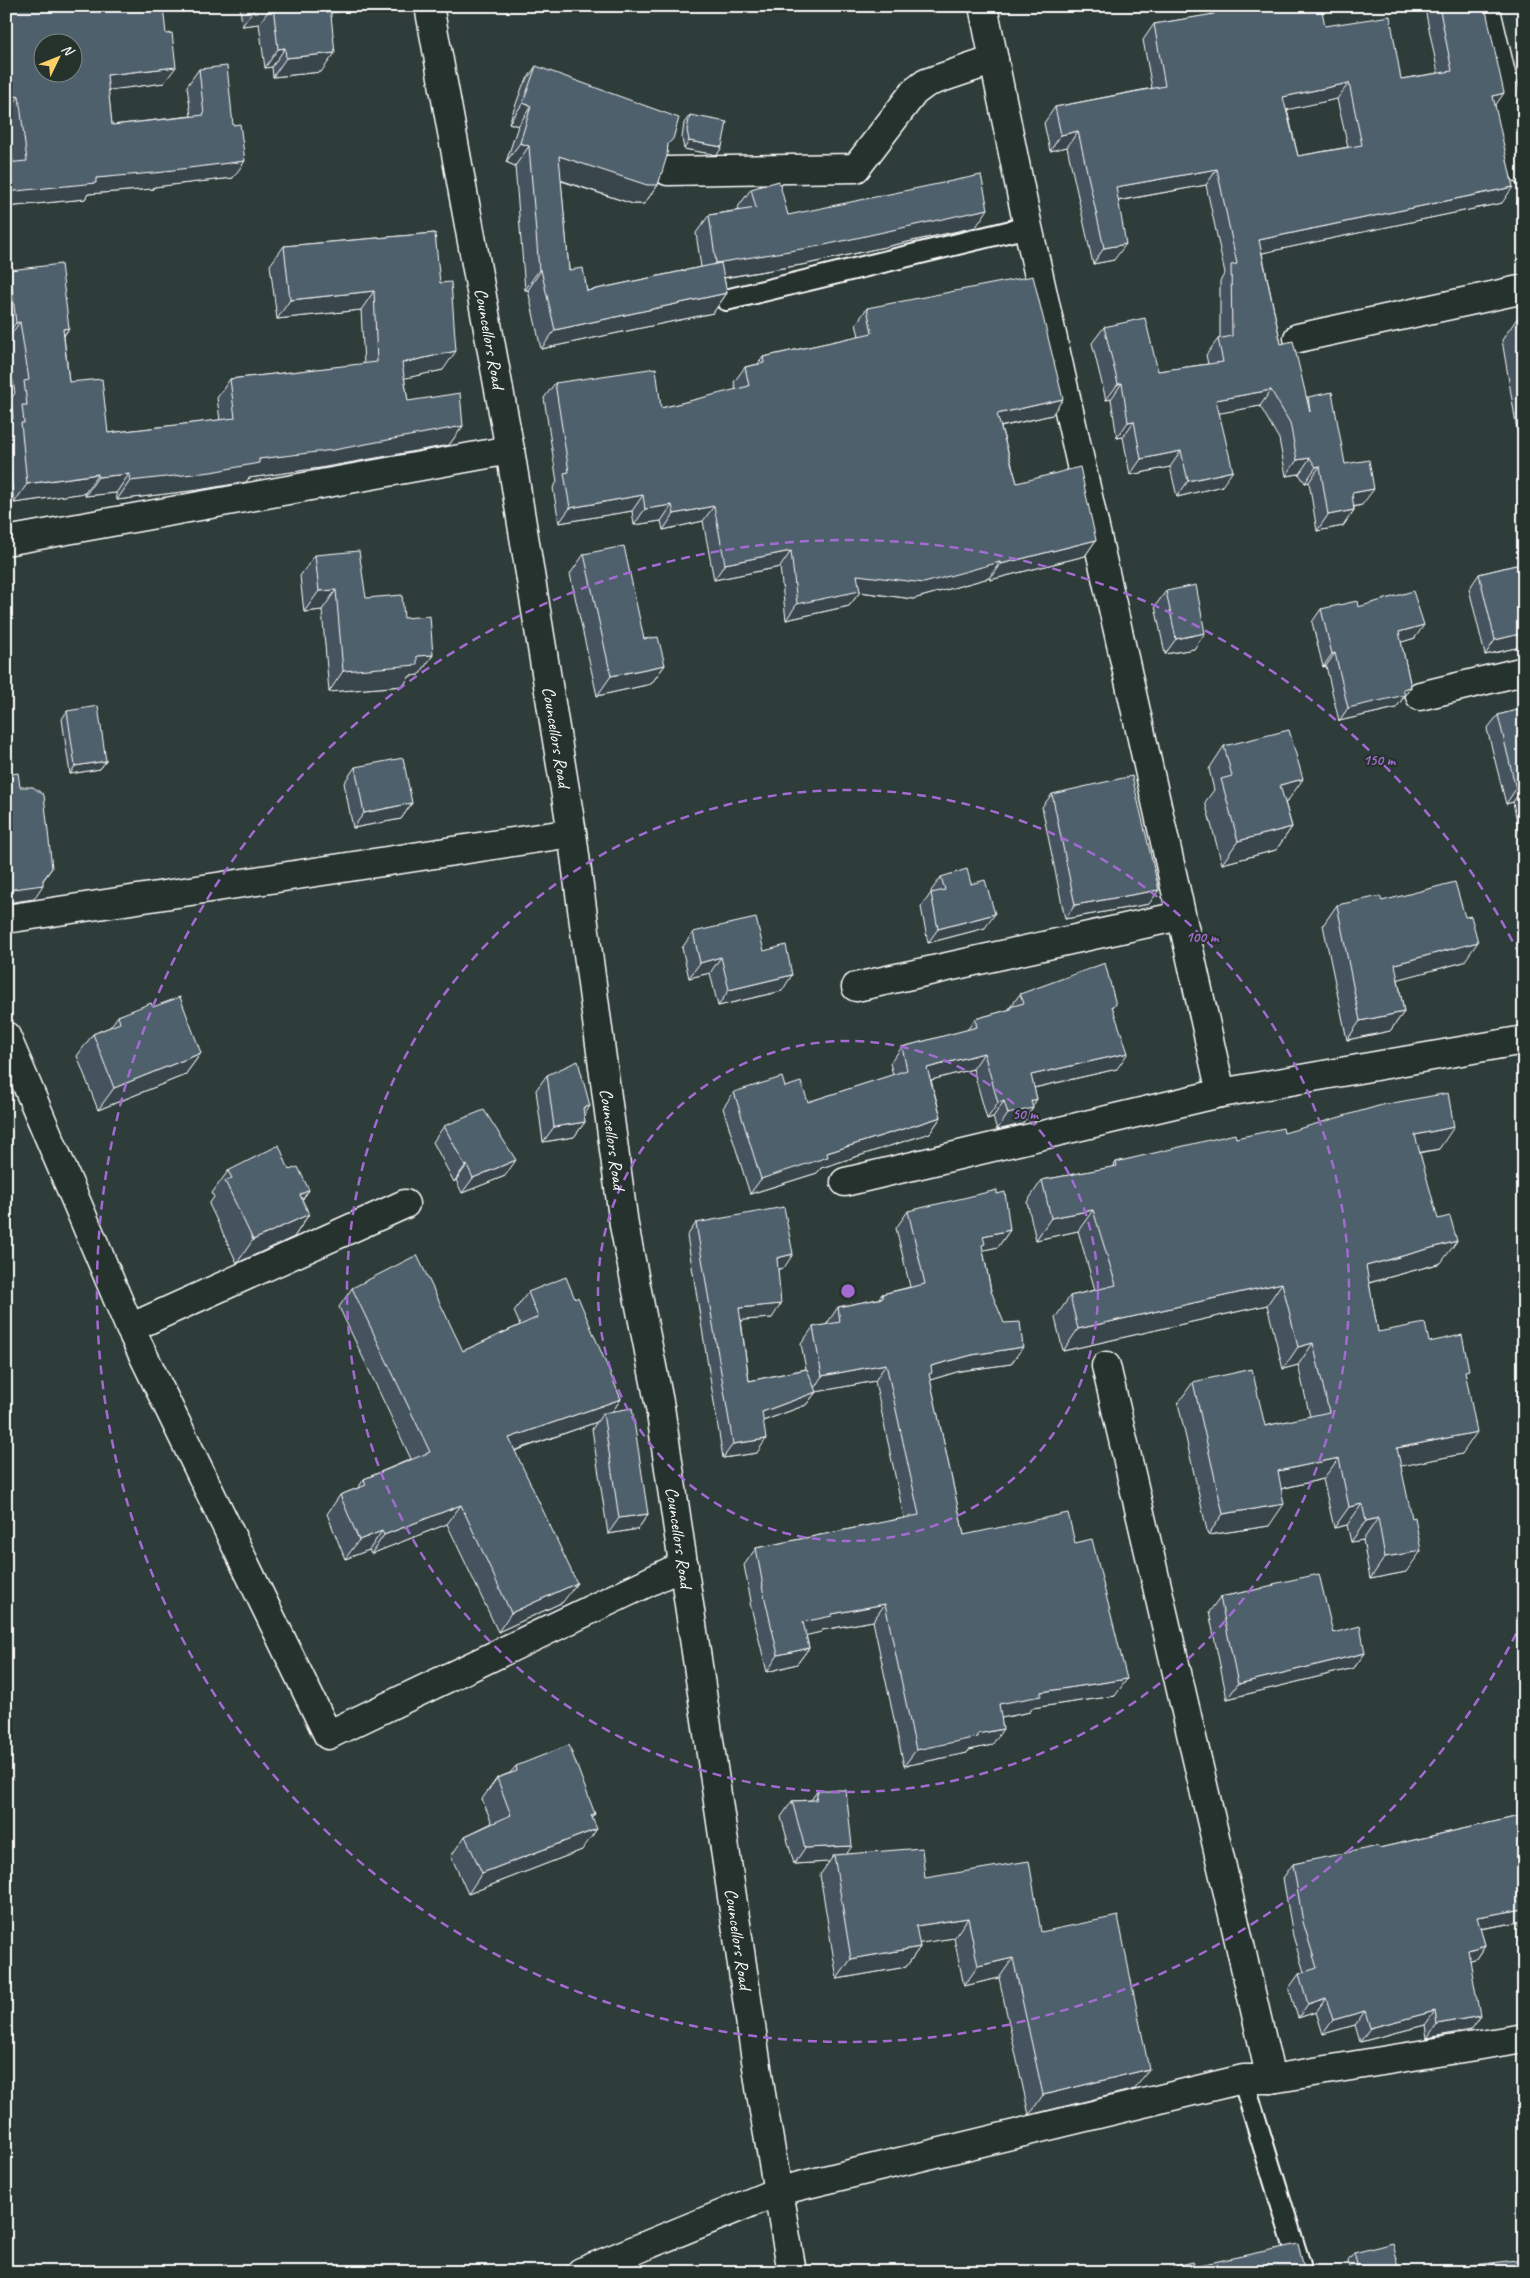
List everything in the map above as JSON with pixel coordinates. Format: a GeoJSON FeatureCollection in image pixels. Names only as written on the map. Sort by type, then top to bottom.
{"type":"FeatureCollection","features":[{"type":"Feature","properties":{"kind":"street","name":"Councellors Road"},"geometry":{"type":"LineString","coordinates":[[429,6],[510,450],[572,833],[624,1225],[660,1407],[761,2094],[792,2272]]}},
{"type":"Feature","properties":{"kind":"street"},"geometry":{"type":"LineString","coordinates":[[1485,6],[1524,171]]}},
{"type":"Feature","properties":{"kind":"street"},"geometry":{"type":"LineString","coordinates":[[991,8],[994,60],[1028,227],[1180,916],[1221,1093]]}},
{"type":"Feature","properties":{"kind":"street"},"geometry":{"type":"LineString","coordinates":[[668,171],[856,168],[914,92],[926,82],[994,60]]}},
{"type":"Feature","properties":{"kind":"street"},"geometry":{"type":"LineString","coordinates":[[1298,338],[1524,289]]}},
{"type":"Feature","properties":{"kind":"street"},"geometry":{"type":"LineString","coordinates":[[6,540],[510,450]]}},
{"type":"Feature","properties":{"kind":"street"},"geometry":{"type":"LineString","coordinates":[[1420,696],[1524,671]]}},
{"type":"Feature","properties":{"kind":"street"},"geometry":{"type":"LineString","coordinates":[[6,919],[572,833]]}},
{"type":"Feature","properties":{"kind":"street"},"geometry":{"type":"LineString","coordinates":[[856,988],[1180,916]]}},
{"type":"Feature","properties":{"kind":"street"},"geometry":{"type":"LineString","coordinates":[[6,1036],[130,1328],[328,1734],[684,1565]]}},
{"type":"Feature","properties":{"kind":"street"},"geometry":{"type":"LineString","coordinates":[[845,1182],[1221,1093],[1524,1042]]}},
{"type":"Feature","properties":{"kind":"street"},"geometry":{"type":"LineString","coordinates":[[130,1328],[405,1204]]}},
{"type":"Feature","properties":{"kind":"street"},"geometry":{"type":"LineString","coordinates":[[1106,1366],[1271,2080]]}},
{"type":"Feature","properties":{"kind":"street"},"geometry":{"type":"LineString","coordinates":[[581,2272],[779,2191],[1242,2079],[1271,2080],[1524,2038]]}},
{"type":"Feature","properties":{"kind":"lane"},"geometry":{"type":"LineString","coordinates":[[726,300],[1028,227]]}},
{"type":"Feature","properties":{"kind":"lane"},"geometry":{"type":"LineString","coordinates":[[1242,2079],[1300,2265]]}},
{"type":"Feature","properties":{"kind":"building"},"geometry":{"type":"Polygon","coordinates":[[[10,6],[163,6],[166,34],[172,33],[176,67],[107,75],[112,125],[204,115],[199,69],[227,66],[233,125],[240,124],[245,161],[165,172],[96,178],[96,183],[6,192],[6,163],[27,161],[19,96],[11,97],[6,57],[11,56],[10,6]]]}},
{"type":"Feature","properties":{"kind":"building"},"geometry":{"type":"Polygon","coordinates":[[[273,6],[330,6],[335,53],[286,58],[285,48],[278,49],[273,6]]]}},
{"type":"Feature","properties":{"kind":"building"},"geometry":{"type":"Polygon","coordinates":[[[1226,6],[1321,6],[1325,26],[1390,16],[1401,79],[1452,71],[1439,6],[1485,6],[1504,93],[1493,96],[1513,187],[1259,240],[1281,344],[1293,341],[1310,412],[1308,397],[1332,392],[1345,464],[1369,460],[1374,489],[1352,493],[1354,510],[1328,515],[1320,466],[1316,467],[1310,458],[1297,460],[1290,423],[1271,390],[1216,400],[1233,471],[1188,481],[1181,451],[1141,459],[1134,421],[1128,422],[1122,383],[1118,384],[1104,327],[1145,318],[1158,371],[1223,362],[1218,339],[1232,336],[1231,265],[1237,264],[1217,169],[1116,187],[1126,244],[1104,248],[1078,131],[1061,135],[1055,107],[1165,86],[1154,24],[1214,14],[1213,10],[1226,10],[1226,6]],[[1349,83],[1283,97],[1298,156],[1362,145],[1349,83]]]}},
{"type":"Feature","properties":{"kind":"building"},"geometry":{"type":"Polygon","coordinates":[[[536,66],[679,118],[673,139],[668,144],[667,156],[658,185],[647,185],[559,156],[569,270],[583,268],[587,291],[721,263],[727,293],[555,330],[541,270],[539,270],[529,146],[520,143],[531,106],[523,103],[536,66]]]}},
{"type":"Feature","properties":{"kind":"building"},"geometry":{"type":"Polygon","coordinates":[[[690,115],[727,122],[722,147],[689,141],[687,130],[690,115]]]}},
{"type":"Feature","properties":{"kind":"building"},"geometry":{"type":"Polygon","coordinates":[[[981,175],[988,209],[820,246],[716,263],[709,215],[756,208],[751,189],[779,181],[788,215],[981,175]]]}},
{"type":"Feature","properties":{"kind":"building"},"geometry":{"type":"Polygon","coordinates":[[[435,233],[440,283],[451,282],[456,351],[402,363],[408,401],[460,393],[463,426],[334,450],[259,459],[259,463],[211,472],[130,481],[129,474],[98,477],[98,474],[27,484],[21,423],[24,423],[22,405],[27,405],[24,381],[29,380],[20,322],[16,323],[10,270],[61,264],[69,328],[63,329],[69,382],[102,379],[108,433],[235,418],[230,379],[377,362],[374,291],[290,300],[284,246],[435,233]]]}},
{"type":"Feature","properties":{"kind":"building"},"geometry":{"type":"Polygon","coordinates":[[[1033,276],[1063,399],[997,414],[1017,483],[1080,467],[1096,540],[1001,564],[1000,562],[924,583],[857,575],[860,591],[797,604],[791,551],[725,564],[714,506],[674,514],[672,505],[645,509],[643,495],[570,508],[564,473],[569,472],[555,383],[656,368],[661,408],[749,386],[745,367],[764,363],[763,357],[872,333],[867,308],[1033,276]]]}},
{"type":"Feature","properties":{"kind":"building"},"geometry":{"type":"Polygon","coordinates":[[[1524,316],[1524,353],[1518,317],[1524,316]]]}},
{"type":"Feature","properties":{"kind":"building"},"geometry":{"type":"Polygon","coordinates":[[[624,546],[644,639],[658,637],[665,665],[611,676],[584,554],[624,546]]]}},
{"type":"Feature","properties":{"kind":"building"},"geometry":{"type":"Polygon","coordinates":[[[359,551],[366,598],[402,595],[404,618],[430,616],[433,655],[417,656],[417,665],[343,671],[336,590],[319,591],[315,555],[359,551]]]}},
{"type":"Feature","properties":{"kind":"building"},"geometry":{"type":"Polygon","coordinates":[[[1524,563],[1524,633],[1495,640],[1479,574],[1524,563]]]}},
{"type":"Feature","properties":{"kind":"building"},"geometry":{"type":"Polygon","coordinates":[[[1196,585],[1205,633],[1176,639],[1166,591],[1196,585]]]}},
{"type":"Feature","properties":{"kind":"building"},"geometry":{"type":"Polygon","coordinates":[[[1413,591],[1424,625],[1399,632],[1411,687],[1403,689],[1405,695],[1348,708],[1335,653],[1332,654],[1321,609],[1357,601],[1358,607],[1413,591]]]}},
{"type":"Feature","properties":{"kind":"building"},"geometry":{"type":"Polygon","coordinates":[[[98,706],[106,761],[75,766],[67,711],[98,706]]]}},
{"type":"Feature","properties":{"kind":"building"},"geometry":{"type":"Polygon","coordinates":[[[1524,708],[1524,791],[1523,787],[1516,789],[1498,715],[1524,708]]]}},
{"type":"Feature","properties":{"kind":"building"},"geometry":{"type":"Polygon","coordinates":[[[1289,730],[1303,779],[1280,785],[1292,827],[1238,841],[1221,779],[1232,776],[1224,746],[1289,730]]]}},
{"type":"Feature","properties":{"kind":"building"},"geometry":{"type":"Polygon","coordinates":[[[403,758],[412,803],[364,813],[355,767],[403,758]]]}},
{"type":"Feature","properties":{"kind":"building"},"geometry":{"type":"Polygon","coordinates":[[[18,773],[20,787],[33,787],[44,795],[52,868],[43,880],[43,885],[14,889],[6,894],[6,775],[18,773]]]}},
{"type":"Feature","properties":{"kind":"building"},"geometry":{"type":"Polygon","coordinates":[[[1132,776],[1159,890],[1075,905],[1052,794],[1132,776]]]}},
{"type":"Feature","properties":{"kind":"building"},"geometry":{"type":"Polygon","coordinates":[[[967,869],[971,884],[985,880],[995,914],[938,929],[931,893],[945,890],[941,877],[967,869]]]}},
{"type":"Feature","properties":{"kind":"building"},"geometry":{"type":"Polygon","coordinates":[[[1455,882],[1465,917],[1471,916],[1478,942],[1395,964],[1404,1012],[1360,1021],[1337,905],[1380,896],[1382,901],[1455,882]]]}},
{"type":"Feature","properties":{"kind":"building"},"geometry":{"type":"Polygon","coordinates":[[[756,918],[764,951],[786,945],[792,975],[729,990],[721,957],[700,963],[693,932],[756,918]]]}},
{"type":"Feature","properties":{"kind":"building"},"geometry":{"type":"Polygon","coordinates":[[[1105,963],[1116,1005],[1112,1006],[1128,1053],[1031,1075],[1037,1099],[1031,1101],[1033,1108],[1008,1114],[1004,1101],[998,1103],[984,1053],[927,1068],[941,1117],[827,1153],[828,1157],[761,1179],[734,1092],[782,1077],[785,1087],[801,1082],[808,1102],[907,1070],[902,1047],[977,1027],[975,1019],[1011,1009],[1010,1007],[1024,1003],[1020,994],[1105,963]]]}},
{"type":"Feature","properties":{"kind":"building"},"geometry":{"type":"Polygon","coordinates":[[[180,997],[201,1053],[114,1088],[93,1034],[120,1023],[118,1016],[151,1003],[153,1007],[180,997]]]}},
{"type":"Feature","properties":{"kind":"building"},"geometry":{"type":"Polygon","coordinates":[[[578,1061],[590,1106],[583,1108],[585,1122],[554,1127],[547,1075],[578,1061]]]}},
{"type":"Feature","properties":{"kind":"building"},"geometry":{"type":"Polygon","coordinates":[[[1448,1093],[1454,1127],[1415,1135],[1438,1219],[1450,1216],[1457,1241],[1366,1266],[1378,1332],[1425,1323],[1429,1342],[1462,1335],[1469,1370],[1465,1371],[1477,1432],[1397,1448],[1412,1518],[1415,1517],[1421,1551],[1385,1557],[1378,1518],[1366,1521],[1362,1504],[1349,1507],[1339,1458],[1278,1471],[1284,1504],[1223,1514],[1193,1382],[1252,1369],[1265,1426],[1329,1412],[1313,1343],[1298,1347],[1282,1283],[1078,1329],[1070,1296],[1116,1285],[1093,1210],[1051,1218],[1042,1180],[1117,1166],[1116,1162],[1235,1134],[1236,1138],[1283,1128],[1284,1133],[1382,1105],[1448,1093]]]}},
{"type":"Feature","properties":{"kind":"building"},"geometry":{"type":"Polygon","coordinates":[[[484,1110],[516,1160],[473,1178],[444,1126],[484,1110]]]}},
{"type":"Feature","properties":{"kind":"building"},"geometry":{"type":"Polygon","coordinates":[[[279,1145],[289,1170],[298,1167],[309,1190],[300,1195],[309,1214],[253,1240],[225,1181],[232,1178],[228,1171],[279,1145]]]}},
{"type":"Feature","properties":{"kind":"building"},"geometry":{"type":"Polygon","coordinates":[[[997,1190],[997,1194],[1005,1192],[1010,1230],[983,1236],[985,1244],[982,1245],[991,1291],[1004,1323],[1020,1322],[1023,1347],[972,1355],[931,1366],[932,1373],[929,1374],[964,1535],[1068,1513],[1075,1543],[1092,1539],[1127,1679],[1041,1692],[1041,1696],[999,1704],[1003,1729],[978,1734],[978,1737],[916,1750],[885,1604],[832,1614],[832,1616],[803,1622],[809,1648],[778,1655],[762,1586],[756,1548],[919,1515],[886,1364],[822,1376],[813,1327],[840,1322],[838,1307],[883,1298],[882,1294],[925,1284],[908,1211],[997,1190]]]}},
{"type":"Feature","properties":{"kind":"building"},"geometry":{"type":"Polygon","coordinates":[[[784,1207],[793,1254],[777,1258],[781,1304],[739,1308],[749,1381],[807,1369],[816,1392],[762,1412],[766,1439],[733,1444],[696,1223],[784,1207]]]}},
{"type":"Feature","properties":{"kind":"building"},"geometry":{"type":"Polygon","coordinates":[[[417,1255],[463,1351],[538,1317],[528,1292],[566,1277],[575,1299],[578,1297],[621,1399],[509,1438],[577,1583],[511,1613],[461,1505],[384,1535],[382,1531],[359,1540],[340,1495],[366,1485],[364,1479],[430,1452],[352,1288],[417,1255]]]}},
{"type":"Feature","properties":{"kind":"building"},"geometry":{"type":"Polygon","coordinates":[[[632,1408],[648,1514],[619,1518],[603,1413],[632,1408]]]}},
{"type":"Feature","properties":{"kind":"building"},"geometry":{"type":"Polygon","coordinates":[[[1319,1574],[1333,1633],[1360,1626],[1365,1653],[1238,1684],[1220,1597],[1274,1586],[1273,1584],[1319,1574]]]}},
{"type":"Feature","properties":{"kind":"building"},"geometry":{"type":"Polygon","coordinates":[[[569,1745],[595,1814],[591,1815],[597,1829],[482,1873],[465,1836],[511,1815],[497,1778],[517,1771],[516,1766],[569,1745]]]}},
{"type":"Feature","properties":{"kind":"building"},"geometry":{"type":"Polygon","coordinates":[[[818,1790],[846,1790],[852,1846],[805,1848],[792,1801],[816,1800],[818,1790]]]}},
{"type":"Feature","properties":{"kind":"building"},"geometry":{"type":"Polygon","coordinates":[[[1524,1815],[1524,1909],[1477,1917],[1485,1945],[1468,1950],[1480,2016],[1437,2024],[1435,2011],[1370,2028],[1365,2011],[1333,2020],[1326,1998],[1308,2004],[1299,1974],[1317,1968],[1303,1922],[1293,1864],[1378,1846],[1379,1848],[1524,1815]]]}},
{"type":"Feature","properties":{"kind":"building"},"geometry":{"type":"Polygon","coordinates":[[[922,1848],[925,1878],[1029,1861],[1041,1932],[1118,1916],[1149,2069],[1043,2095],[1013,1958],[978,1966],[968,1918],[916,1926],[920,1947],[851,1959],[834,1855],[922,1848]]]}},
{"type":"Feature","properties":{"kind":"building"},"geometry":{"type":"Polygon","coordinates":[[[1393,2243],[1399,2267],[1382,2272],[1359,2272],[1354,2253],[1393,2243]]]}},
{"type":"Feature","properties":{"kind":"building"},"geometry":{"type":"Polygon","coordinates":[[[1298,2244],[1305,2272],[1151,2272],[1193,2262],[1195,2266],[1298,2244]]]}},
{"type":"Feature","properties":{"kind":"building"},"geometry":{"type":"Polygon","coordinates":[[[1524,2259],[1524,2272],[1468,2272],[1467,2266],[1524,2259]]]}}]}
